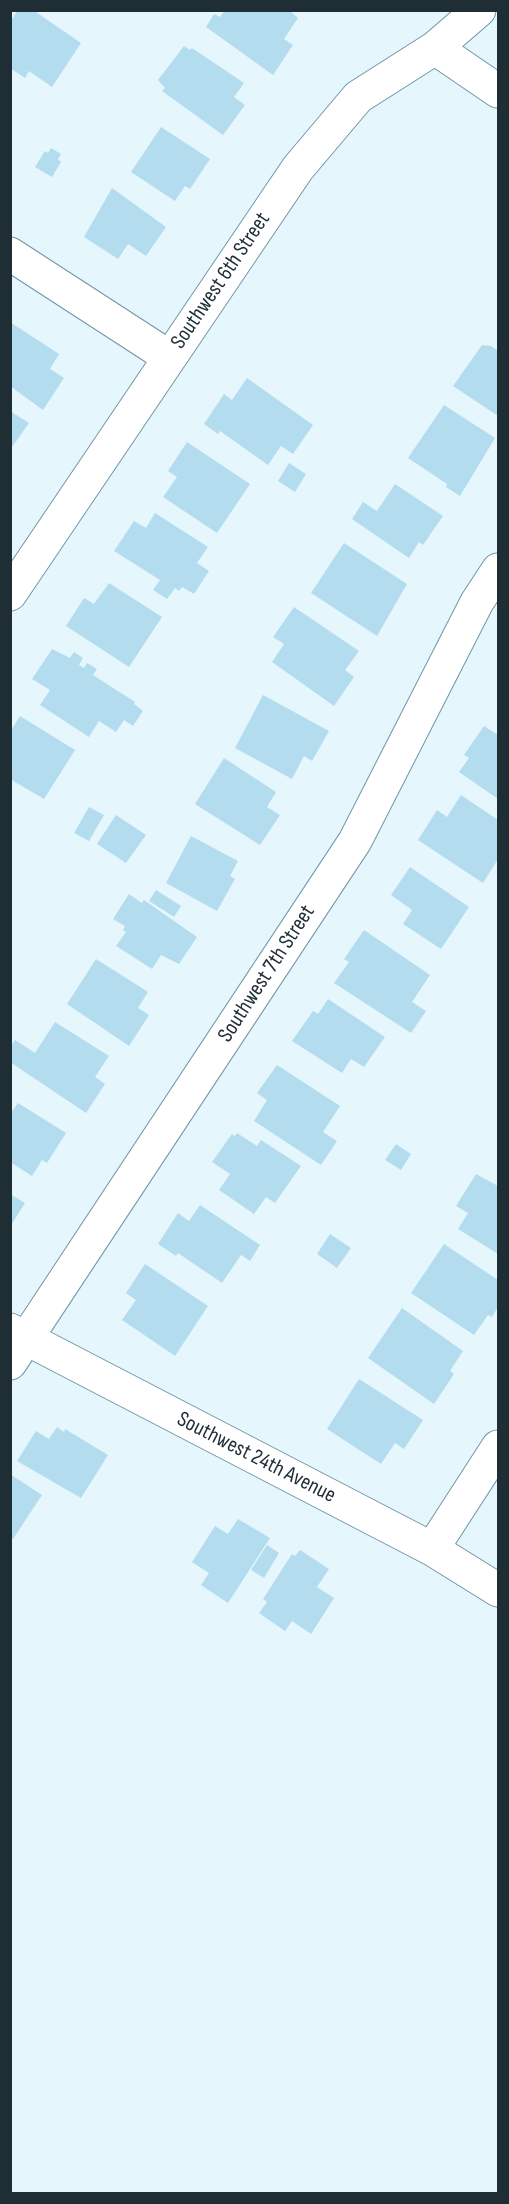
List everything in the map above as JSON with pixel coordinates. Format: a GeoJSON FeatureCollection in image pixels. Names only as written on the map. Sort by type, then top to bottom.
{"type":"FeatureCollection","features":[{"type":"Feature","properties":{"kind":"street","name":"Southwest 6th Street"},"geometry":{"type":"LineString","coordinates":[[10,594],[298,168],[358,97],[435,48],[479,10]]}},
{"type":"Feature","properties":{"kind":"street"},"geometry":{"type":"LineString","coordinates":[[435,48],[498,91]]}},
{"type":"Feature","properties":{"kind":"street"},"geometry":{"type":"LineString","coordinates":[[10,254],[170,357]]}},
{"type":"Feature","properties":{"kind":"street","name":"Southwest 7th Street"},"geometry":{"type":"LineString","coordinates":[[16,1345],[355,841],[477,602],[498,570]]}},
{"type":"Feature","properties":{"kind":"street","name":"Southwest 24th Avenue"},"geometry":{"type":"LineString","coordinates":[[16,1345],[432,1549],[498,1590]]}},
{"type":"Feature","properties":{"kind":"street"},"geometry":{"type":"LineString","coordinates":[[432,1549],[498,1447]]}},
{"type":"Feature","properties":{"kind":"building"},"geometry":{"type":"Polygon","coordinates":[[[18,10],[33,10],[81,43],[52,87],[29,71],[25,78],[10,68],[10,22],[18,10]]]}},
{"type":"Feature","properties":{"kind":"building"},"geometry":{"type":"Polygon","coordinates":[[[225,10],[292,10],[291,12],[298,18],[284,39],[293,45],[273,75],[206,27],[214,14],[220,17],[225,10]]]}},
{"type":"Feature","properties":{"kind":"building"},"geometry":{"type":"Polygon","coordinates":[[[184,46],[190,50],[192,48],[244,83],[234,97],[245,105],[223,135],[162,91],[165,88],[158,80],[184,46]]]}},
{"type":"Feature","properties":{"kind":"building"},"geometry":{"type":"Polygon","coordinates":[[[161,127],[210,159],[190,189],[185,186],[175,201],[131,172],[161,127]]]}},
{"type":"Feature","properties":{"kind":"building"},"geometry":{"type":"Polygon","coordinates":[[[51,148],[61,154],[58,159],[61,162],[52,177],[35,167],[45,151],[48,153],[51,148]]]}},
{"type":"Feature","properties":{"kind":"building"},"geometry":{"type":"Polygon","coordinates":[[[112,188],[166,227],[146,256],[128,244],[118,259],[84,237],[112,188]]]}},
{"type":"Feature","properties":{"kind":"building"},"geometry":{"type":"Polygon","coordinates":[[[10,322],[59,354],[50,369],[64,378],[43,410],[10,386],[10,322]]]}},
{"type":"Feature","properties":{"kind":"building"},"geometry":{"type":"Polygon","coordinates":[[[482,345],[491,346],[498,351],[498,416],[453,386],[482,345]]]}},
{"type":"Feature","properties":{"kind":"building"},"geometry":{"type":"Polygon","coordinates":[[[247,378],[313,425],[293,454],[281,446],[268,465],[220,431],[218,434],[204,424],[224,394],[232,400],[247,378]]]}},
{"type":"Feature","properties":{"kind":"building"},"geometry":{"type":"Polygon","coordinates":[[[444,405],[495,438],[460,496],[446,487],[447,484],[408,458],[444,405]]]}},
{"type":"Feature","properties":{"kind":"building"},"geometry":{"type":"Polygon","coordinates":[[[10,411],[29,423],[10,450],[10,411]]]}},
{"type":"Feature","properties":{"kind":"building"},"geometry":{"type":"Polygon","coordinates":[[[187,442],[250,484],[217,533],[163,497],[177,477],[168,471],[187,442]]]}},
{"type":"Feature","properties":{"kind":"building"},"geometry":{"type":"Polygon","coordinates":[[[289,463],[306,474],[295,492],[278,481],[289,463]]]}},
{"type":"Feature","properties":{"kind":"building"},"geometry":{"type":"Polygon","coordinates":[[[395,484],[443,516],[423,545],[419,542],[409,558],[352,519],[363,502],[377,511],[395,484]]]}},
{"type":"Feature","properties":{"kind":"building"},"geometry":{"type":"Polygon","coordinates":[[[155,513],[208,547],[197,563],[209,571],[194,594],[182,587],[179,591],[175,588],[167,599],[153,590],[160,580],[114,551],[134,521],[146,528],[155,513]]]}},
{"type":"Feature","properties":{"kind":"building"},"geometry":{"type":"Polygon","coordinates":[[[344,543],[407,584],[377,636],[311,593],[344,543]]]}},
{"type":"Feature","properties":{"kind":"building"},"geometry":{"type":"Polygon","coordinates":[[[109,583],[162,617],[129,667],[66,626],[84,598],[94,604],[109,583]]]}},
{"type":"Feature","properties":{"kind":"building"},"geometry":{"type":"Polygon","coordinates":[[[294,607],[359,651],[345,670],[354,677],[334,706],[272,662],[284,644],[273,637],[294,607]]]}},
{"type":"Feature","properties":{"kind":"building"},"geometry":{"type":"Polygon","coordinates":[[[52,649],[70,658],[74,652],[83,658],[79,665],[84,668],[87,663],[97,669],[93,675],[135,702],[134,704],[143,711],[133,726],[124,720],[116,732],[99,721],[89,737],[40,705],[50,690],[32,679],[52,649]]]}},
{"type":"Feature","properties":{"kind":"building"},"geometry":{"type":"Polygon","coordinates":[[[263,695],[329,731],[312,761],[304,756],[292,779],[235,748],[263,695]]]}},
{"type":"Feature","properties":{"kind":"building"},"geometry":{"type":"Polygon","coordinates":[[[20,716],[75,750],[44,799],[10,779],[10,732],[20,716]]]}},
{"type":"Feature","properties":{"kind":"building"},"geometry":{"type":"Polygon","coordinates":[[[484,726],[498,735],[498,799],[459,772],[469,758],[464,755],[484,726]]]}},
{"type":"Feature","properties":{"kind":"building"},"geometry":{"type":"Polygon","coordinates":[[[224,758],[276,792],[267,807],[280,815],[260,845],[195,804],[224,758]]]}},
{"type":"Feature","properties":{"kind":"building"},"geometry":{"type":"Polygon","coordinates":[[[461,795],[498,820],[498,859],[483,883],[418,840],[437,810],[447,817],[461,795]]]}},
{"type":"Feature","properties":{"kind":"building"},"geometry":{"type":"Polygon","coordinates":[[[89,807],[104,815],[89,841],[74,833],[89,807]]]}},
{"type":"Feature","properties":{"kind":"building"},"geometry":{"type":"Polygon","coordinates":[[[116,815],[146,835],[126,863],[97,844],[116,815]]]}},
{"type":"Feature","properties":{"kind":"building"},"geometry":{"type":"Polygon","coordinates":[[[191,836],[238,861],[230,876],[235,879],[217,911],[166,883],[191,836]]]}},
{"type":"Feature","properties":{"kind":"building"},"geometry":{"type":"Polygon","coordinates":[[[410,867],[469,907],[441,949],[403,924],[412,910],[391,895],[410,867]]]}},
{"type":"Feature","properties":{"kind":"building"},"geometry":{"type":"Polygon","coordinates":[[[156,890],[181,906],[174,917],[149,901],[156,890]]]}},
{"type":"Feature","properties":{"kind":"building"},"geometry":{"type":"Polygon","coordinates":[[[129,894],[142,903],[144,900],[197,937],[179,964],[161,955],[152,969],[116,946],[126,932],[123,930],[125,926],[113,919],[129,894]]]}},
{"type":"Feature","properties":{"kind":"building"},"geometry":{"type":"Polygon","coordinates":[[[364,930],[430,975],[412,1002],[426,1011],[411,1033],[334,983],[349,962],[344,959],[364,930]]]}},
{"type":"Feature","properties":{"kind":"building"},"geometry":{"type":"Polygon","coordinates":[[[96,959],[148,992],[138,1008],[149,1015],[129,1046],[67,1004],[96,959]]]}},
{"type":"Feature","properties":{"kind":"building"},"geometry":{"type":"Polygon","coordinates":[[[328,999],[385,1037],[364,1067],[351,1059],[342,1073],[292,1041],[313,1011],[318,1014],[328,999]]]}},
{"type":"Feature","properties":{"kind":"building"},"geometry":{"type":"Polygon","coordinates":[[[55,1022],[109,1056],[95,1077],[105,1084],[86,1113],[10,1062],[10,1047],[15,1040],[35,1053],[55,1022]]]}},
{"type":"Feature","properties":{"kind":"building"},"geometry":{"type":"Polygon","coordinates":[[[277,1065],[340,1106],[323,1132],[337,1141],[321,1165],[254,1121],[267,1100],[257,1093],[277,1065]]]}},
{"type":"Feature","properties":{"kind":"building"},"geometry":{"type":"Polygon","coordinates":[[[18,1103],[66,1133],[47,1163],[42,1160],[32,1176],[10,1162],[10,1114],[18,1103]]]}},
{"type":"Feature","properties":{"kind":"building"},"geometry":{"type":"Polygon","coordinates":[[[237,1133],[257,1146],[261,1140],[301,1166],[275,1203],[266,1197],[254,1214],[219,1190],[230,1174],[212,1162],[232,1134],[235,1136],[237,1133]]]}},
{"type":"Feature","properties":{"kind":"building"},"geometry":{"type":"Polygon","coordinates":[[[396,1144],[411,1154],[401,1170],[385,1160],[396,1144]]]}},
{"type":"Feature","properties":{"kind":"building"},"geometry":{"type":"Polygon","coordinates":[[[476,1174],[498,1186],[498,1254],[458,1229],[468,1213],[456,1206],[476,1174]]]}},
{"type":"Feature","properties":{"kind":"building"},"geometry":{"type":"Polygon","coordinates":[[[10,1194],[25,1203],[10,1227],[10,1194]]]}},
{"type":"Feature","properties":{"kind":"building"},"geometry":{"type":"Polygon","coordinates":[[[200,1205],[260,1245],[250,1261],[241,1255],[222,1283],[178,1253],[176,1256],[158,1244],[178,1213],[189,1221],[200,1205]]]}},
{"type":"Feature","properties":{"kind":"building"},"geometry":{"type":"Polygon","coordinates":[[[330,1234],[351,1248],[337,1268],[317,1254],[330,1234]]]}},
{"type":"Feature","properties":{"kind":"building"},"geometry":{"type":"Polygon","coordinates":[[[444,1244],[498,1280],[498,1307],[492,1317],[488,1315],[474,1335],[411,1293],[444,1244]]]}},
{"type":"Feature","properties":{"kind":"building"},"geometry":{"type":"Polygon","coordinates":[[[145,1264],[208,1306],[175,1356],[122,1320],[136,1300],[126,1293],[145,1264]]]}},
{"type":"Feature","properties":{"kind":"building"},"geometry":{"type":"Polygon","coordinates":[[[402,1308],[463,1351],[450,1371],[454,1374],[434,1404],[368,1358],[402,1308]]]}},
{"type":"Feature","properties":{"kind":"building"},"geometry":{"type":"Polygon","coordinates":[[[359,1379],[423,1420],[404,1449],[395,1443],[381,1464],[327,1429],[359,1379]]]}},
{"type":"Feature","properties":{"kind":"building"},"geometry":{"type":"Polygon","coordinates":[[[57,1427],[64,1432],[65,1429],[108,1455],[81,1498],[17,1461],[36,1431],[49,1439],[57,1427]]]}},
{"type":"Feature","properties":{"kind":"building"},"geometry":{"type":"Polygon","coordinates":[[[10,1474],[42,1495],[13,1539],[10,1537],[10,1474]]]}},
{"type":"Feature","properties":{"kind":"building"},"geometry":{"type":"Polygon","coordinates":[[[238,1519],[270,1538],[228,1603],[201,1585],[209,1573],[192,1562],[215,1526],[228,1534],[238,1519]]]}},
{"type":"Feature","properties":{"kind":"building"},"geometry":{"type":"Polygon","coordinates":[[[267,1545],[279,1553],[264,1578],[251,1570],[267,1545]]]}},
{"type":"Feature","properties":{"kind":"building"},"geometry":{"type":"Polygon","coordinates":[[[300,1550],[329,1569],[317,1587],[334,1598],[311,1634],[292,1621],[285,1631],[259,1613],[267,1602],[263,1599],[292,1554],[295,1556],[300,1550]]]}}]}
